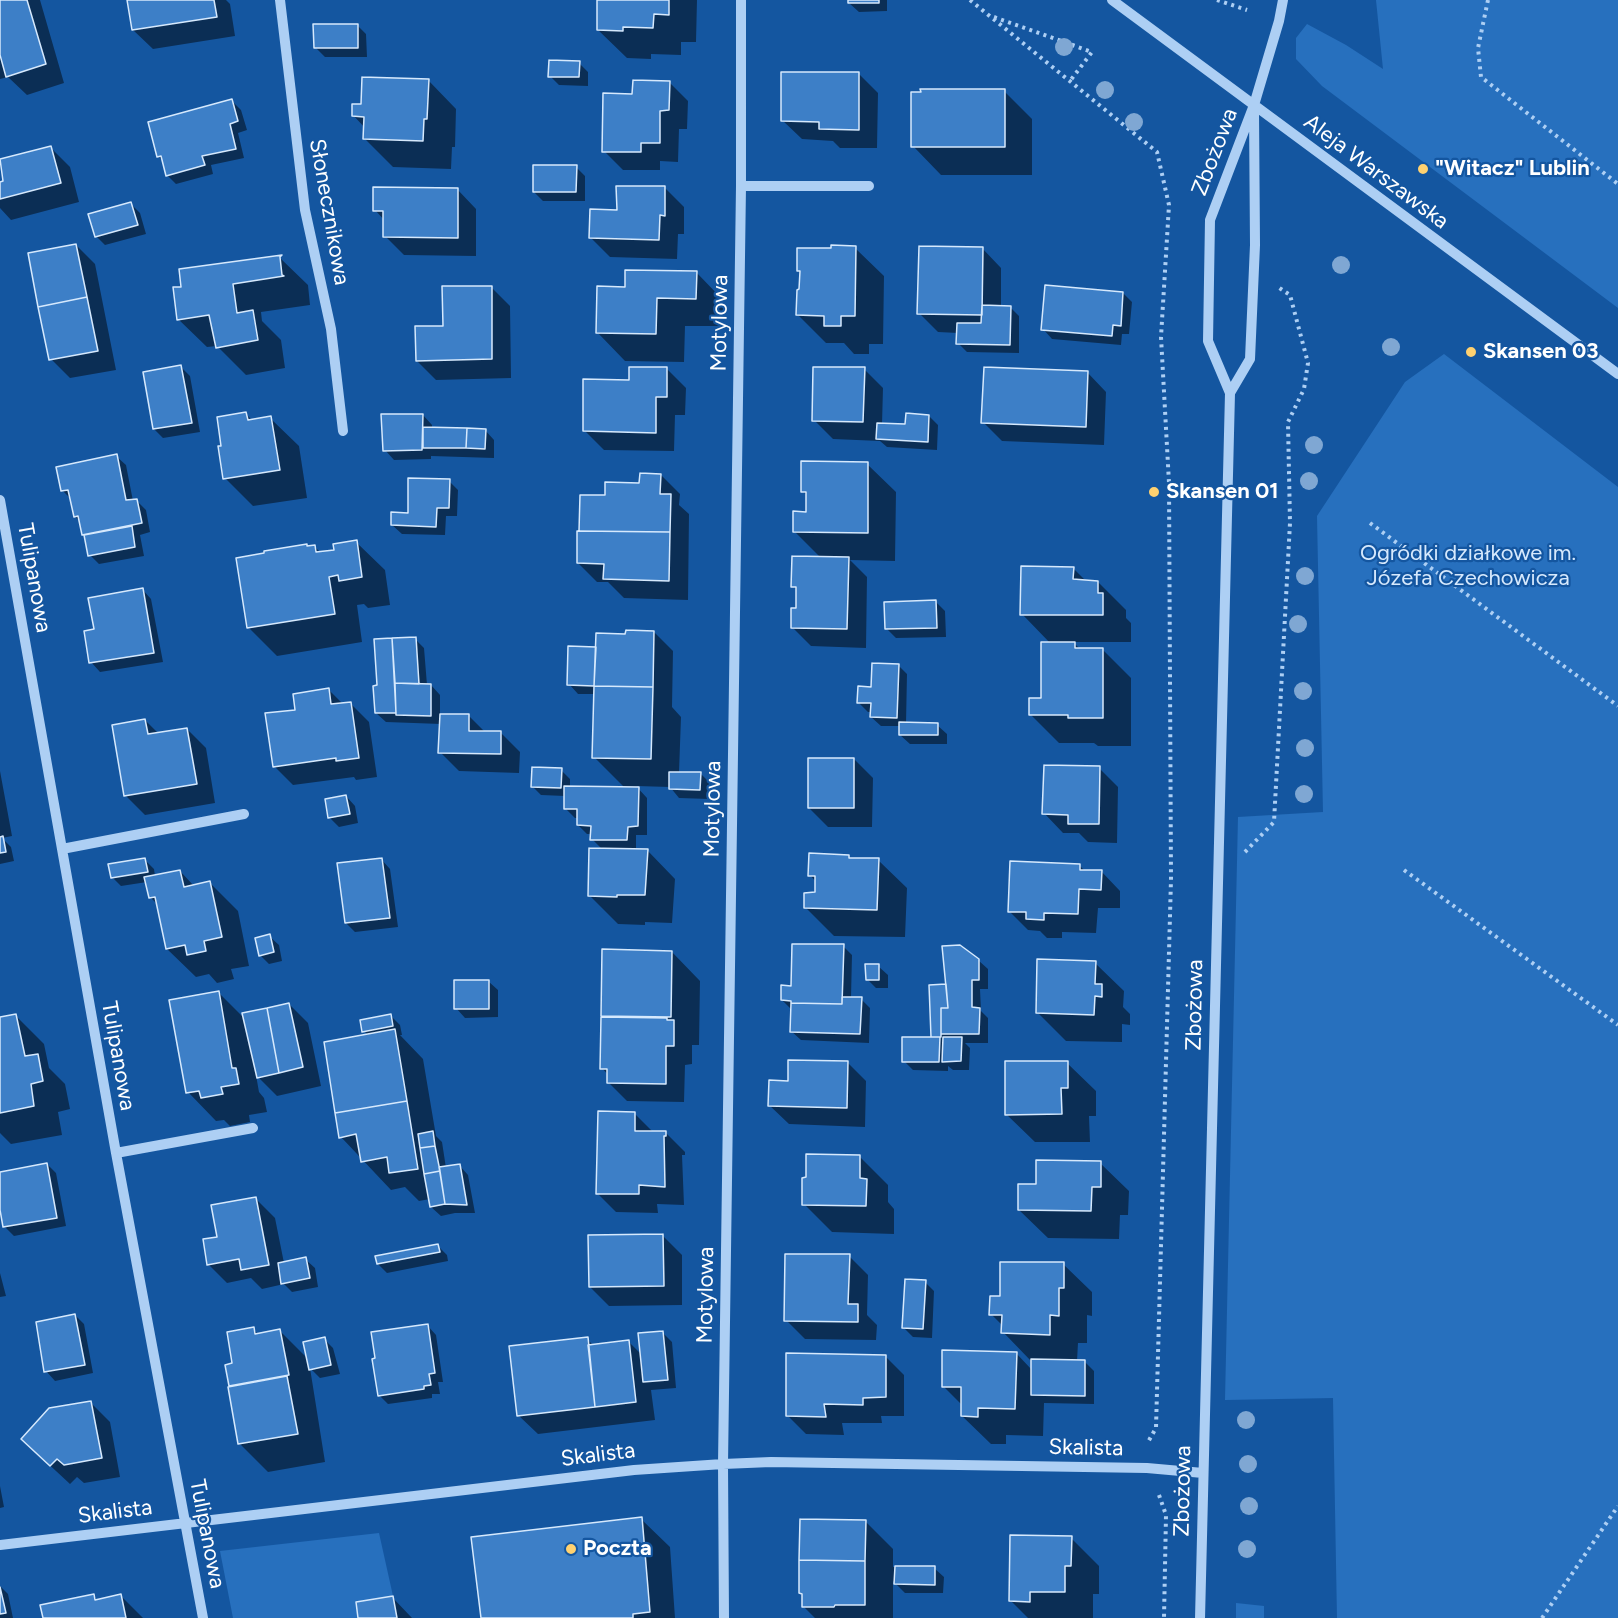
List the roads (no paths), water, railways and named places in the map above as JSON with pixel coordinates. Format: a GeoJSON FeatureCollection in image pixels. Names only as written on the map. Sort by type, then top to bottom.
{"type":"FeatureCollection","features":[{"type":"Feature","properties":{"kind":"street","name":"Słonecznikowa"},"geometry":{"type":"LineString","coordinates":[[280,0],[305,210],[331,329],[343,431]]}},
{"type":"Feature","properties":{"kind":"street","name":"Motylowa"},"geometry":{"type":"LineString","coordinates":[[723,1618],[723,1464],[741,186],[741,0]]}},
{"type":"Feature","properties":{"kind":"street","name":"Aleja Warszawska"},"geometry":{"type":"LineString","coordinates":[[1112,0],[1618,374]]}},
{"type":"Feature","properties":{"kind":"street"},"geometry":{"type":"LineString","coordinates":[[1254,105],[1283,0]]}},
{"type":"Feature","properties":{"kind":"street","name":"Zbożowa"},"geometry":{"type":"LineString","coordinates":[[1230,393],[1250,359],[1255,245],[1254,105]]}},
{"type":"Feature","properties":{"kind":"street","name":"Zbożowa"},"geometry":{"type":"LineString","coordinates":[[1200,1618],[1230,393],[1208,342],[1210,220],[1254,105]]}},
{"type":"Feature","properties":{"kind":"street"},"geometry":{"type":"LineString","coordinates":[[741,186],[869,186]]}},
{"type":"Feature","properties":{"kind":"street","name":"Tulipanowa"},"geometry":{"type":"LineString","coordinates":[[0,500],[116,1153],[203,1618]]}},
{"type":"Feature","properties":{"kind":"street"},"geometry":{"type":"LineString","coordinates":[[62,849],[244,814]]}},
{"type":"Feature","properties":{"kind":"street"},"geometry":{"type":"LineString","coordinates":[[116,1153],[253,1128]]}},
{"type":"Feature","properties":{"kind":"street","name":"Skalista"},"geometry":{"type":"LineString","coordinates":[[0,1545],[634,1470],[723,1464],[771,1462],[1147,1468],[1203,1473]]}},
{"type":"Feature","properties":{"kind":"place","name":"\"Witacz\" Lublin"},"geometry":{"type":"Point","coordinates":[1423,169]}},
{"type":"Feature","properties":{"kind":"place","name":"Skansen 03"},"geometry":{"type":"Point","coordinates":[1471,352]}},
{"type":"Feature","properties":{"kind":"place","name":"Skansen 01"},"geometry":{"type":"Point","coordinates":[1154,492]}},
{"type":"Feature","properties":{"kind":"place","name":"Poczta"},"geometry":{"type":"Point","coordinates":[571,1549]}},
{"type":"Feature","properties":{"kind":"park label","name":"Ogródki działkowe im. Józefa Czechowicza"},"geometry":{"type":"Point","coordinates":[1468,566]}}]}
